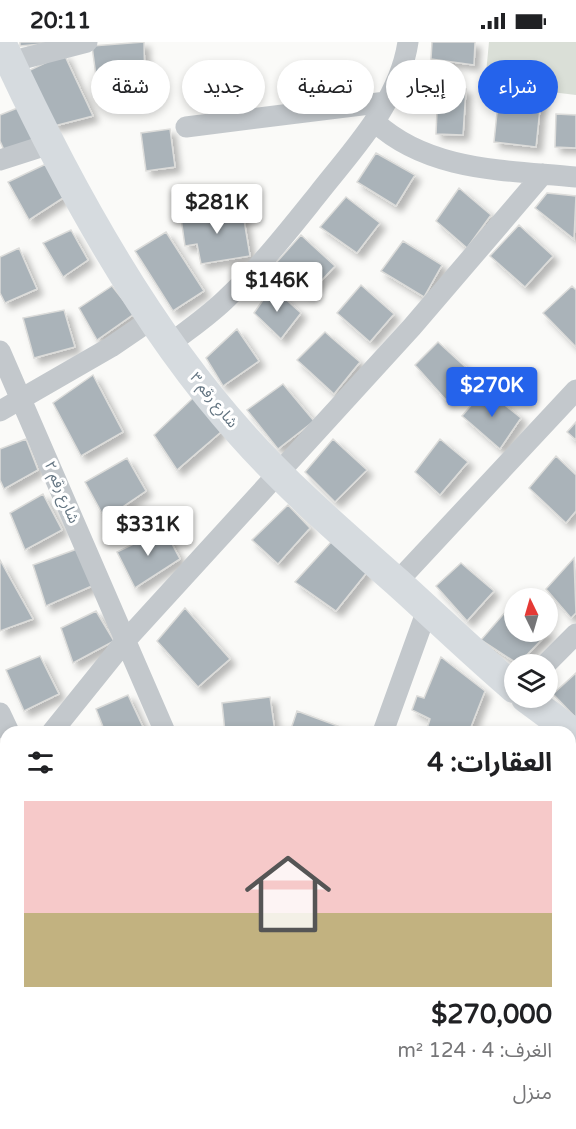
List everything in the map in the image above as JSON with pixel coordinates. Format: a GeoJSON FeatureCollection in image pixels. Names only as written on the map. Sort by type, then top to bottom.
{"type":"FeatureCollection","features":[{"type":"Feature","properties":{"kind":"street"},"geometry":{"type":"LineString","coordinates":[[6,52],[87,42]]}},
{"type":"Feature","properties":{"kind":"street"},"geometry":{"type":"LineString","coordinates":[[404,60],[408,42]]}},
{"type":"Feature","properties":{"kind":"street","name":"شارع رقم ٣"},"geometry":{"type":"LineString","coordinates":[[6,52],[50,144],[152,319],[243,436],[340,533],[504,679]]}},
{"type":"Feature","properties":{"kind":"street"},"geometry":{"type":"LineString","coordinates":[[170,344],[226,299],[270,253],[375,122],[386,102]]}},
{"type":"Feature","properties":{"kind":"street"},"geometry":{"type":"LineString","coordinates":[[186,127],[386,102]]}},
{"type":"Feature","properties":{"kind":"street"},"geometry":{"type":"LineString","coordinates":[[375,122],[389,135],[427,156],[460,164],[576,177]]}},
{"type":"Feature","properties":{"kind":"street"},"geometry":{"type":"LineString","coordinates":[[0,160],[50,144]]}},
{"type":"Feature","properties":{"kind":"street"},"geometry":{"type":"LineString","coordinates":[[57,726],[126,640],[412,327],[543,174]]}},
{"type":"Feature","properties":{"kind":"street"},"geometry":{"type":"LineString","coordinates":[[0,411],[152,319]]}},
{"type":"Feature","properties":{"kind":"street","name":"شارع رقم ٢"},"geometry":{"type":"LineString","coordinates":[[0,351],[162,726]]}},
{"type":"Feature","properties":{"kind":"street"},"geometry":{"type":"LineString","coordinates":[[397,582],[576,390]]}},
{"type":"Feature","properties":{"kind":"street"},"geometry":{"type":"LineString","coordinates":[[384,726],[427,610]]}},
{"type":"Feature","properties":{"kind":"street"},"geometry":{"type":"LineString","coordinates":[[556,654],[576,634]]}},
{"type":"Feature","properties":{"kind":"street"},"geometry":{"type":"LineString","coordinates":[[537,708],[557,726]]}},
{"type":"Feature","properties":{"kind":"street"},"geometry":{"type":"LineString","coordinates":[[0,712],[6,726]]}},
{"type":"Feature","properties":{"kind":"shaded area"},"geometry":{"type":"Polygon","coordinates":[[[489,42],[576,42],[576,95],[558,93],[558,60],[487,60],[489,42]]]}},
{"type":"Feature","properties":{"kind":"building"},"geometry":{"type":"Polygon","coordinates":[[[20,42],[62,42],[20,46],[20,42]]]}},
{"type":"Feature","properties":{"kind":"building"},"geometry":{"type":"Polygon","coordinates":[[[144,42],[144,60],[94,60],[92,46],[144,42]]]}},
{"type":"Feature","properties":{"kind":"building"},"geometry":{"type":"Polygon","coordinates":[[[432,42],[475,42],[474,65],[466,64],[466,60],[431,59],[432,42]]]}},
{"type":"Feature","properties":{"kind":"building"},"geometry":{"type":"Polygon","coordinates":[[[64,54],[93,116],[54,126],[28,71],[64,54]]]}},
{"type":"Feature","properties":{"kind":"building"},"geometry":{"type":"Polygon","coordinates":[[[20,107],[38,140],[4,150],[0,141],[0,115],[20,107]]]}},
{"type":"Feature","properties":{"kind":"building"},"geometry":{"type":"Polygon","coordinates":[[[437,114],[464,114],[463,135],[436,134],[437,114]]]}},
{"type":"Feature","properties":{"kind":"building"},"geometry":{"type":"Polygon","coordinates":[[[497,114],[539,114],[536,147],[494,142],[497,114]]]}},
{"type":"Feature","properties":{"kind":"building"},"geometry":{"type":"Polygon","coordinates":[[[556,114],[576,115],[576,148],[555,147],[556,114]]]}},
{"type":"Feature","properties":{"kind":"building"},"geometry":{"type":"Polygon","coordinates":[[[170,129],[175,167],[146,171],[141,133],[170,129]]]}},
{"type":"Feature","properties":{"kind":"building"},"geometry":{"type":"Polygon","coordinates":[[[376,153],[415,175],[396,206],[357,182],[376,153]]]}},
{"type":"Feature","properties":{"kind":"building"},"geometry":{"type":"Polygon","coordinates":[[[46,164],[63,198],[29,220],[8,182],[46,164]]]}},
{"type":"Feature","properties":{"kind":"building"},"geometry":{"type":"Polygon","coordinates":[[[459,188],[491,215],[467,248],[436,221],[459,188]]]}},
{"type":"Feature","properties":{"kind":"building"},"geometry":{"type":"Polygon","coordinates":[[[547,193],[576,196],[574,239],[535,208],[547,193]]]}},
{"type":"Feature","properties":{"kind":"building"},"geometry":{"type":"Polygon","coordinates":[[[346,197],[380,223],[357,253],[320,227],[346,197]]]}},
{"type":"Feature","properties":{"kind":"building"},"geometry":{"type":"Polygon","coordinates":[[[242,208],[250,256],[201,264],[197,244],[185,246],[181,218],[242,208]]]}},
{"type":"Feature","properties":{"kind":"building"},"geometry":{"type":"Polygon","coordinates":[[[519,225],[553,256],[525,287],[490,256],[519,225]]]}},
{"type":"Feature","properties":{"kind":"building"},"geometry":{"type":"Polygon","coordinates":[[[71,230],[88,260],[63,277],[43,243],[71,230]]]}},
{"type":"Feature","properties":{"kind":"building"},"geometry":{"type":"Polygon","coordinates":[[[166,232],[204,291],[173,311],[135,251],[166,232]]]}},
{"type":"Feature","properties":{"kind":"building"},"geometry":{"type":"Polygon","coordinates":[[[301,235],[335,266],[309,294],[275,264],[301,235]]]}},
{"type":"Feature","properties":{"kind":"building"},"geometry":{"type":"Polygon","coordinates":[[[403,241],[442,265],[424,297],[381,271],[403,241]]]}},
{"type":"Feature","properties":{"kind":"building"},"geometry":{"type":"Polygon","coordinates":[[[19,248],[37,289],[5,303],[0,293],[0,257],[19,248]]]}},
{"type":"Feature","properties":{"kind":"building"},"geometry":{"type":"Polygon","coordinates":[[[361,285],[394,314],[370,342],[337,313],[361,285]]]}},
{"type":"Feature","properties":{"kind":"building"},"geometry":{"type":"Polygon","coordinates":[[[112,286],[134,314],[97,340],[79,308],[112,286]]]}},
{"type":"Feature","properties":{"kind":"building"},"geometry":{"type":"Polygon","coordinates":[[[572,286],[576,290],[576,347],[543,313],[572,286]]]}},
{"type":"Feature","properties":{"kind":"building"},"geometry":{"type":"Polygon","coordinates":[[[272,287],[301,313],[281,339],[254,313],[272,287]]]}},
{"type":"Feature","properties":{"kind":"building"},"geometry":{"type":"Polygon","coordinates":[[[64,310],[75,347],[34,358],[23,318],[64,310]]]}},
{"type":"Feature","properties":{"kind":"building"},"geometry":{"type":"Polygon","coordinates":[[[237,329],[259,361],[223,386],[206,358],[237,329]]]}},
{"type":"Feature","properties":{"kind":"building"},"geometry":{"type":"Polygon","coordinates":[[[325,332],[360,362],[334,394],[297,360],[325,332]]]}},
{"type":"Feature","properties":{"kind":"building"},"geometry":{"type":"Polygon","coordinates":[[[438,342],[472,373],[446,400],[415,365],[438,342]]]}},
{"type":"Feature","properties":{"kind":"building"},"geometry":{"type":"Polygon","coordinates":[[[93,375],[123,432],[81,456],[53,403],[93,375]]]}},
{"type":"Feature","properties":{"kind":"building"},"geometry":{"type":"Polygon","coordinates":[[[283,384],[314,421],[278,449],[247,410],[283,384]]]}},
{"type":"Feature","properties":{"kind":"building"},"geometry":{"type":"Polygon","coordinates":[[[485,389],[521,418],[500,449],[462,416],[485,389]]]}},
{"type":"Feature","properties":{"kind":"building"},"geometry":{"type":"Polygon","coordinates":[[[194,397],[221,432],[177,470],[154,435],[194,397]]]}},
{"type":"Feature","properties":{"kind":"building"},"geometry":{"type":"Polygon","coordinates":[[[576,422],[576,440],[567,432],[576,422]]]}},
{"type":"Feature","properties":{"kind":"building"},"geometry":{"type":"Polygon","coordinates":[[[26,439],[38,470],[4,489],[0,480],[0,449],[26,439]]]}},
{"type":"Feature","properties":{"kind":"building"},"geometry":{"type":"Polygon","coordinates":[[[333,439],[367,470],[335,502],[305,472],[333,439]]]}},
{"type":"Feature","properties":{"kind":"building"},"geometry":{"type":"Polygon","coordinates":[[[440,439],[468,462],[440,495],[415,472],[440,439]]]}},
{"type":"Feature","properties":{"kind":"building"},"geometry":{"type":"Polygon","coordinates":[[[556,456],[576,475],[576,511],[566,523],[529,488],[556,456]]]}},
{"type":"Feature","properties":{"kind":"building"},"geometry":{"type":"Polygon","coordinates":[[[127,458],[146,491],[105,519],[85,482],[127,458]]]}},
{"type":"Feature","properties":{"kind":"building"},"geometry":{"type":"Polygon","coordinates":[[[43,494],[62,530],[25,550],[10,513],[43,494]]]}},
{"type":"Feature","properties":{"kind":"building"},"geometry":{"type":"Polygon","coordinates":[[[288,505],[310,528],[278,564],[252,540],[288,505]]]}},
{"type":"Feature","properties":{"kind":"building"},"geometry":{"type":"Polygon","coordinates":[[[164,529],[180,559],[135,588],[117,552],[164,529]]]}},
{"type":"Feature","properties":{"kind":"building"},"geometry":{"type":"Polygon","coordinates":[[[333,540],[368,571],[336,611],[295,582],[333,540]]]}},
{"type":"Feature","properties":{"kind":"building"},"geometry":{"type":"Polygon","coordinates":[[[77,549],[92,586],[46,606],[33,565],[77,549]]]}},
{"type":"Feature","properties":{"kind":"building"},"geometry":{"type":"Polygon","coordinates":[[[574,558],[576,613],[571,618],[558,603],[558,588],[547,588],[574,558]]]}},
{"type":"Feature","properties":{"kind":"building"},"geometry":{"type":"Polygon","coordinates":[[[0,560],[33,619],[0,631],[0,560]]]}},
{"type":"Feature","properties":{"kind":"building"},"geometry":{"type":"Polygon","coordinates":[[[461,563],[494,591],[467,621],[436,586],[461,563]]]}},
{"type":"Feature","properties":{"kind":"building"},"geometry":{"type":"Polygon","coordinates":[[[185,608],[230,659],[198,687],[157,641],[185,608]]]}},
{"type":"Feature","properties":{"kind":"building"},"geometry":{"type":"Polygon","coordinates":[[[96,611],[114,641],[73,663],[61,628],[96,611]]]}},
{"type":"Feature","properties":{"kind":"building"},"geometry":{"type":"Polygon","coordinates":[[[504,614],[504,642],[539,642],[528,654],[504,655],[481,640],[504,614]]]}},
{"type":"Feature","properties":{"kind":"building"},"geometry":{"type":"Polygon","coordinates":[[[40,656],[59,694],[24,711],[6,670],[40,656]]]}},
{"type":"Feature","properties":{"kind":"building"},"geometry":{"type":"Polygon","coordinates":[[[441,657],[485,691],[471,726],[428,726],[430,719],[412,710],[417,696],[424,698],[441,657]]]}},
{"type":"Feature","properties":{"kind":"building"},"geometry":{"type":"Polygon","coordinates":[[[576,673],[576,718],[558,699],[558,689],[576,673]]]}},
{"type":"Feature","properties":{"kind":"building"},"geometry":{"type":"Polygon","coordinates":[[[128,695],[143,726],[103,726],[96,709],[128,695]]]}},
{"type":"Feature","properties":{"kind":"building"},"geometry":{"type":"Polygon","coordinates":[[[270,697],[274,726],[224,726],[222,703],[270,697]]]}},
{"type":"Feature","properties":{"kind":"building"},"geometry":{"type":"Polygon","coordinates":[[[297,711],[338,726],[292,726],[297,711]]]}}]}
